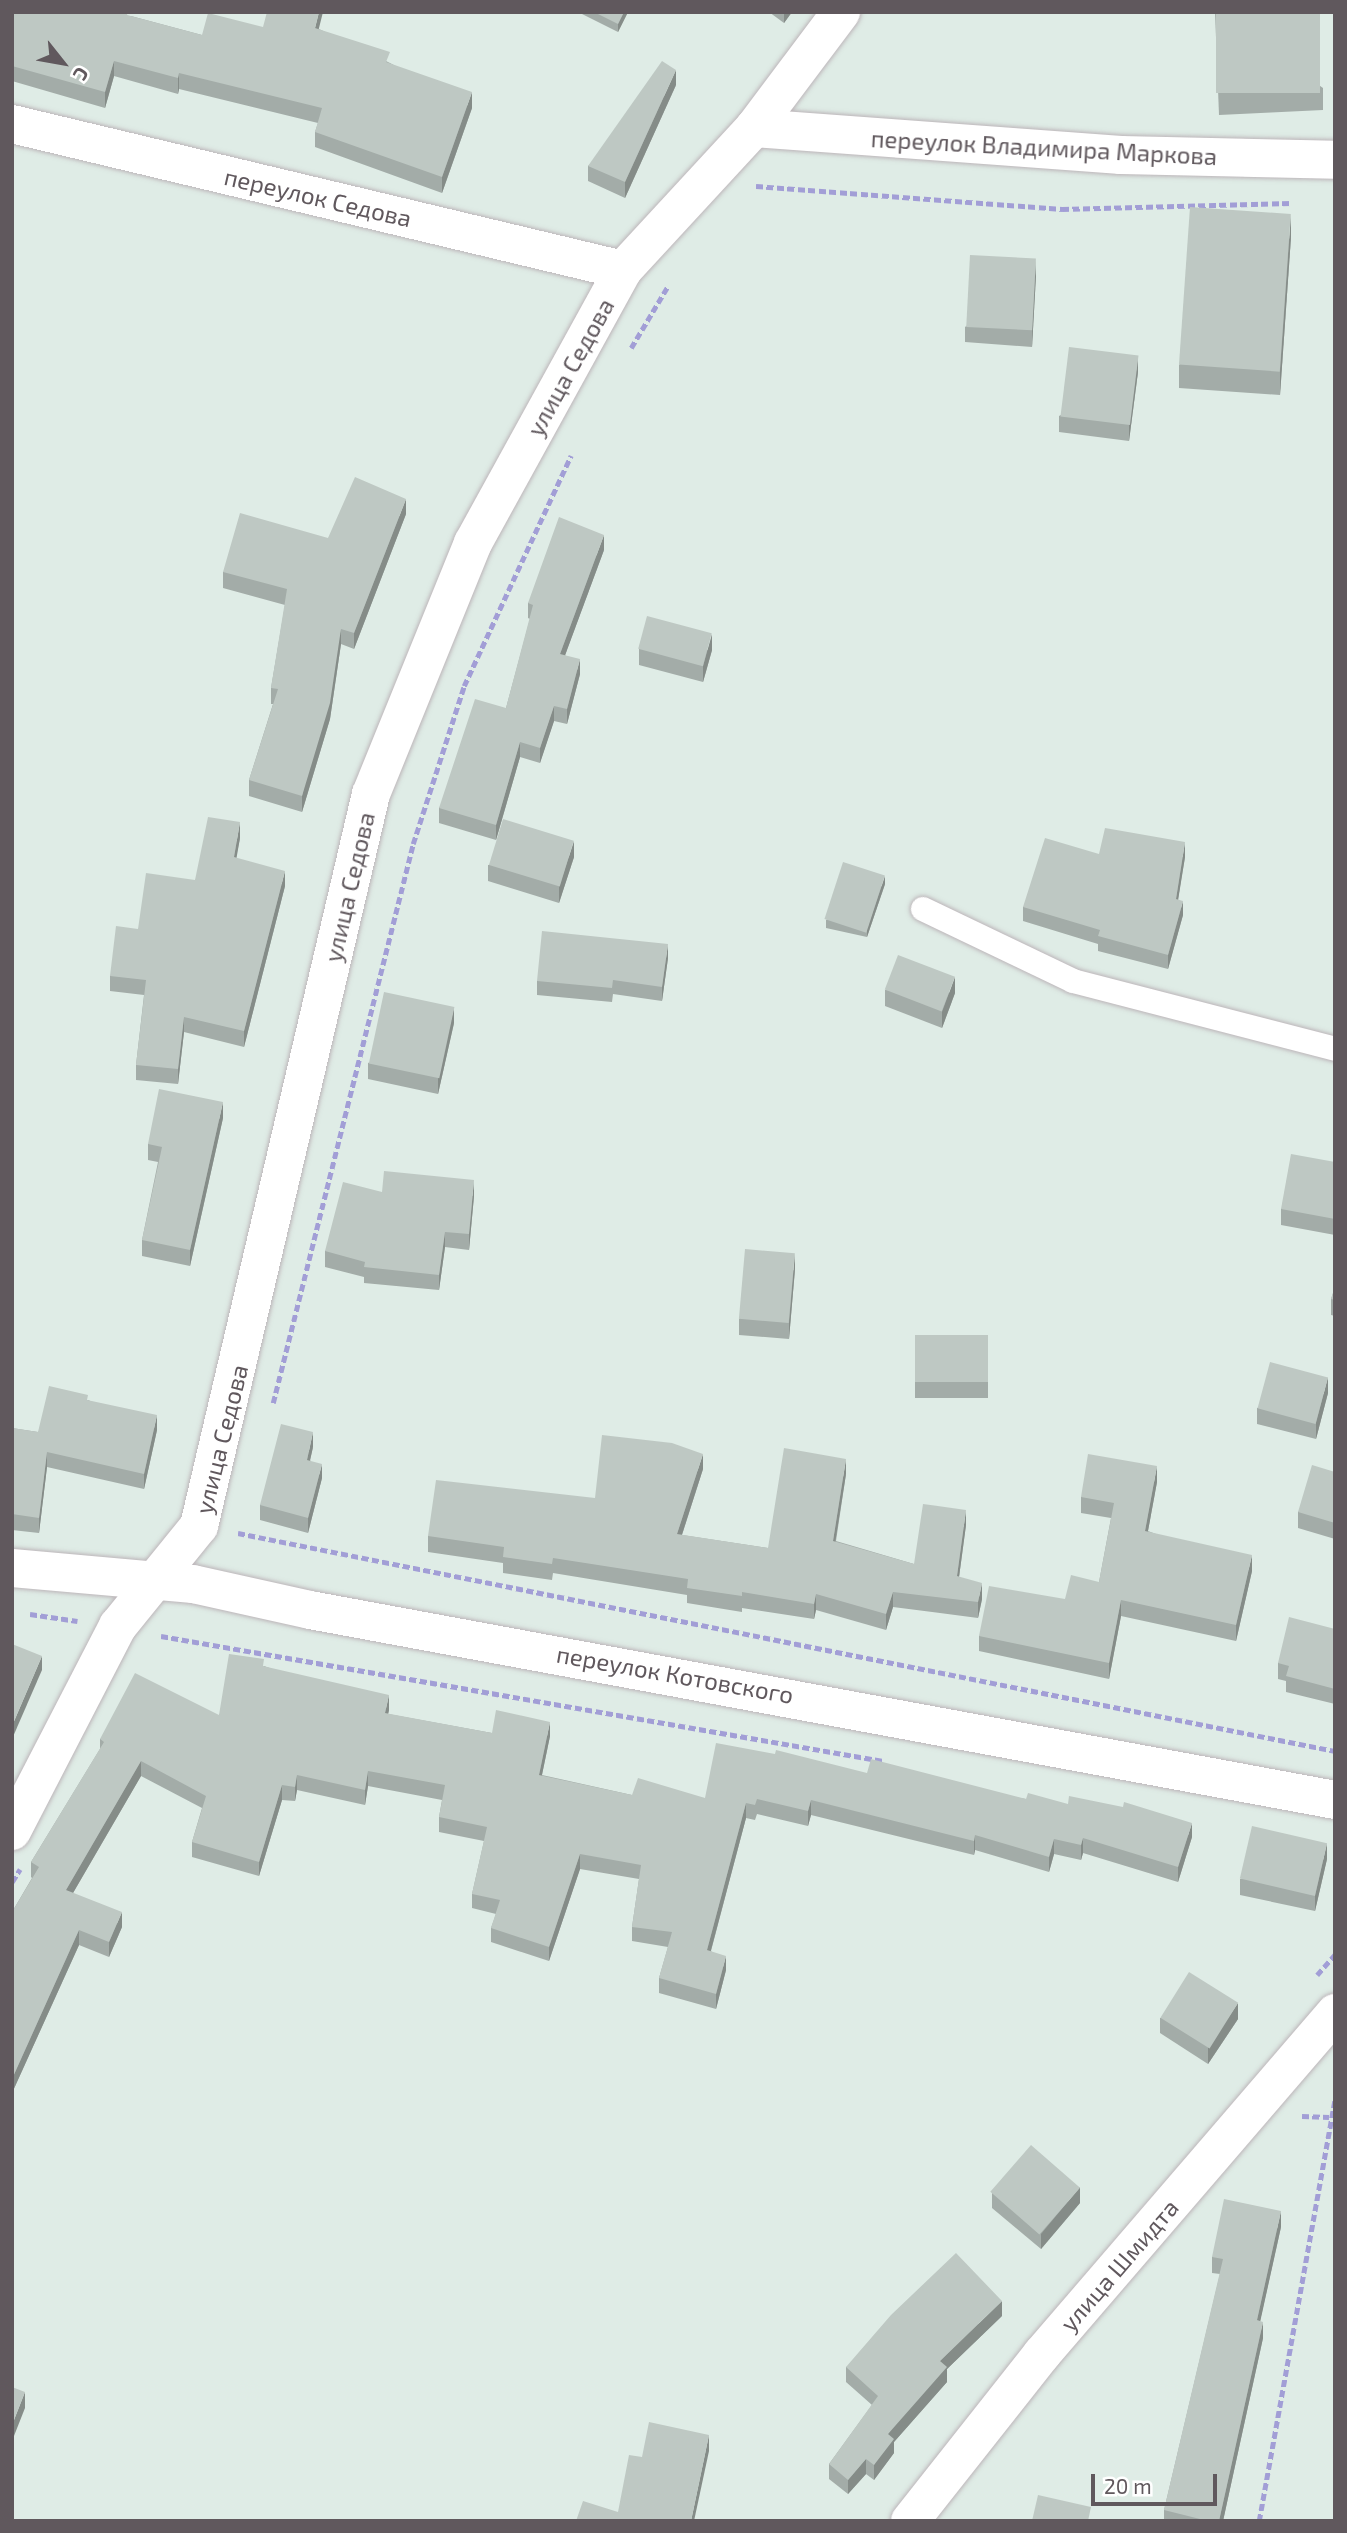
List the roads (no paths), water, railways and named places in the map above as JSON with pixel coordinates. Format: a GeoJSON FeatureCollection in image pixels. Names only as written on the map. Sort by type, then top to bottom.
{"type":"FeatureCollection","features":[{"type":"Feature","properties":{"kind":"street","name":"улица Седова"},"geometry":{"type":"LineString","coordinates":[[19,1845],[118,1626],[149,1583],[199,1526],[371,794],[473,542],[623,270],[754,128],[841,12]]}},
{"type":"Feature","properties":{"kind":"street","name":"переулок Седова"},"geometry":{"type":"LineString","coordinates":[[12,124],[623,270]]}},
{"type":"Feature","properties":{"kind":"street","name":"переулок Владимира Маркова"},"geometry":{"type":"LineString","coordinates":[[754,128],[1121,155],[1335,160]]}},
{"type":"Feature","properties":{"kind":"street","name":"переулок Котовского"},"geometry":{"type":"LineString","coordinates":[[12,1568],[149,1583],[193,1584],[310,1610],[1335,1800]]}},
{"type":"Feature","properties":{"kind":"street","name":"улица Шмидта"},"geometry":{"type":"LineString","coordinates":[[910,2521],[1042,2354],[1335,2013]]}},
{"type":"Feature","properties":{"kind":"lane"},"geometry":{"type":"LineString","coordinates":[[923,909],[1073,981],[1335,1049]]}}]}
